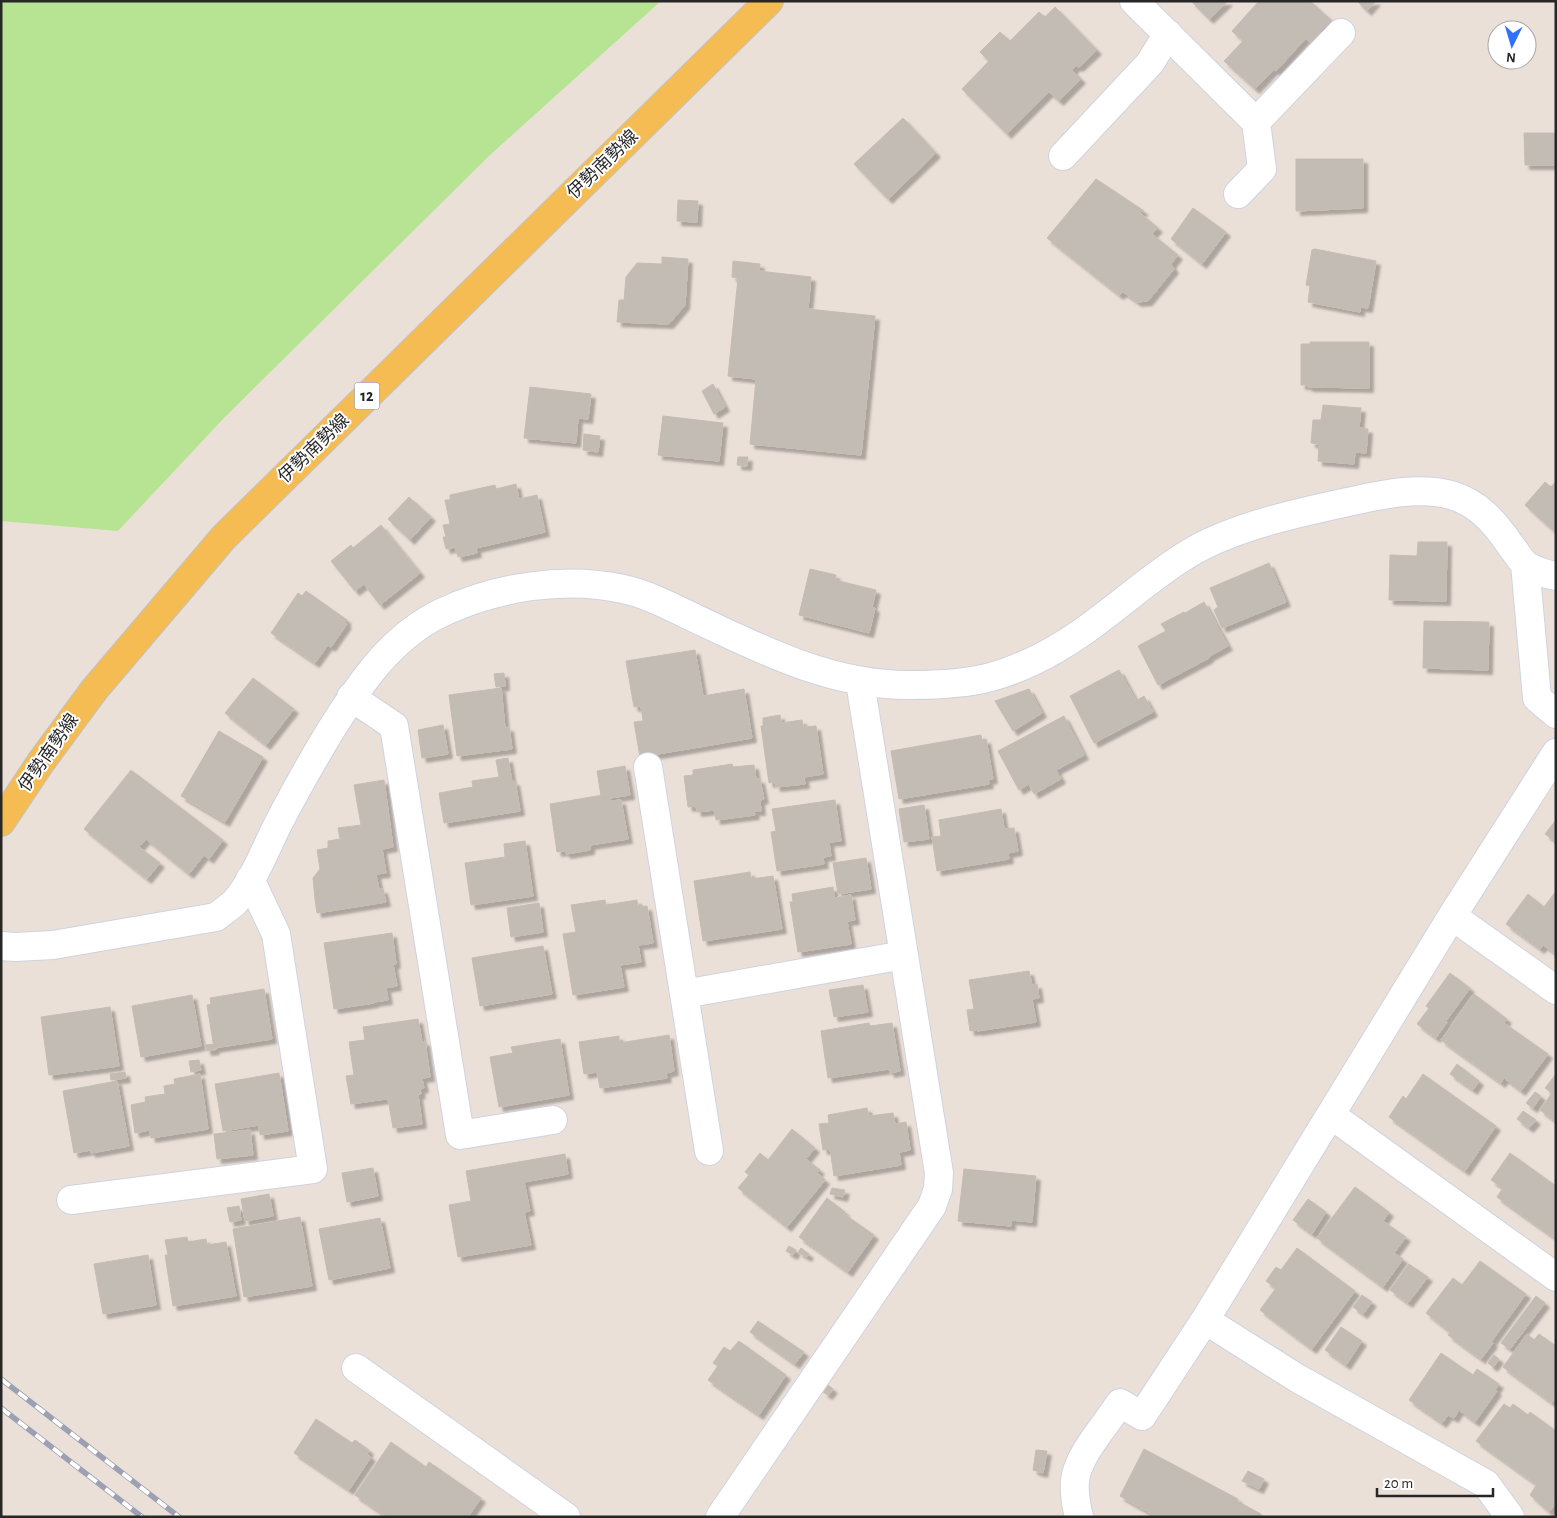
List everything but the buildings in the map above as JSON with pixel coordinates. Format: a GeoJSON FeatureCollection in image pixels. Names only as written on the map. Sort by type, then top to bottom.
{"type":"FeatureCollection","features":[{"type":"Feature","properties":{"kind":"main road","name":"伊勢南勢線"},"geometry":{"type":"LineString","coordinates":[[1,822],[40,762],[94,690],[224,536],[769,1]]}},
{"type":"Feature","properties":{"kind":"street"},"geometry":{"type":"LineString","coordinates":[[1134,1],[1256,122],[1262,168],[1238,194]]}},
{"type":"Feature","properties":{"kind":"street"},"geometry":{"type":"LineString","coordinates":[[1256,122],[1341,33]]}},
{"type":"Feature","properties":{"kind":"street"},"geometry":{"type":"LineString","coordinates":[[1063,156],[1150,63],[1168,34]]}},
{"type":"Feature","properties":{"kind":"street"},"geometry":{"type":"LineString","coordinates":[[1,946],[53,946],[216,916],[234,903],[250,880],[301,780],[351,697],[371,670],[411,630],[441,613],[475,598],[526,587],[577,584],[625,589],[668,606],[764,651],[820,671],[860,682],[905,685],[953,684],[990,677],[1022,666],[1056,648],[1100,620],[1164,570],[1191,552],[1262,522],[1382,495],[1421,492],[1450,495],[1471,503],[1487,515],[1525,564],[1538,572],[1556,576]]}},
{"type":"Feature","properties":{"kind":"street"},"geometry":{"type":"LineString","coordinates":[[1525,564],[1537,698],[1556,714]]}},
{"type":"Feature","properties":{"kind":"street"},"geometry":{"type":"LineString","coordinates":[[720,1517],[932,1206],[938,1189],[939,1173],[860,682]]}},
{"type":"Feature","properties":{"kind":"street"},"geometry":{"type":"LineString","coordinates":[[351,697],[394,726],[460,1135],[553,1120]]}},
{"type":"Feature","properties":{"kind":"street"},"geometry":{"type":"LineString","coordinates":[[1079,1517],[1075,1500],[1075,1480],[1085,1454],[1120,1403],[1142,1416],[1205,1320],[1452,916],[1556,753]]}},
{"type":"Feature","properties":{"kind":"street"},"geometry":{"type":"LineString","coordinates":[[648,766],[709,1151]]}},
{"type":"Feature","properties":{"kind":"street"},"geometry":{"type":"LineString","coordinates":[[71,1200],[313,1169],[276,934],[250,880]]}},
{"type":"Feature","properties":{"kind":"street"},"geometry":{"type":"LineString","coordinates":[[1452,916],[1556,990]]}},
{"type":"Feature","properties":{"kind":"street"},"geometry":{"type":"LineString","coordinates":[[684,994],[904,955]]}},
{"type":"Feature","properties":{"kind":"street"},"geometry":{"type":"LineString","coordinates":[[1331,1115],[1556,1277]]}},
{"type":"Feature","properties":{"kind":"street"},"geometry":{"type":"LineString","coordinates":[[1205,1320],[1297,1378],[1486,1484],[1510,1517]]}},
{"type":"Feature","properties":{"kind":"street"},"geometry":{"type":"LineString","coordinates":[[356,1368],[566,1517]]}},
{"type":"Feature","properties":{"kind":"green space"},"geometry":{"type":"Polygon","coordinates":[[[1,1],[661,1],[490,155],[224,418],[118,531],[1,521],[1,1]]]}},
{"type":"Feature","properties":{"kind":"railway"},"geometry":{"type":"LineString","coordinates":[[1,1379],[179,1517]]}},
{"type":"Feature","properties":{"kind":"railway"},"geometry":{"type":"LineString","coordinates":[[1,1408],[142,1517]]}}]}
